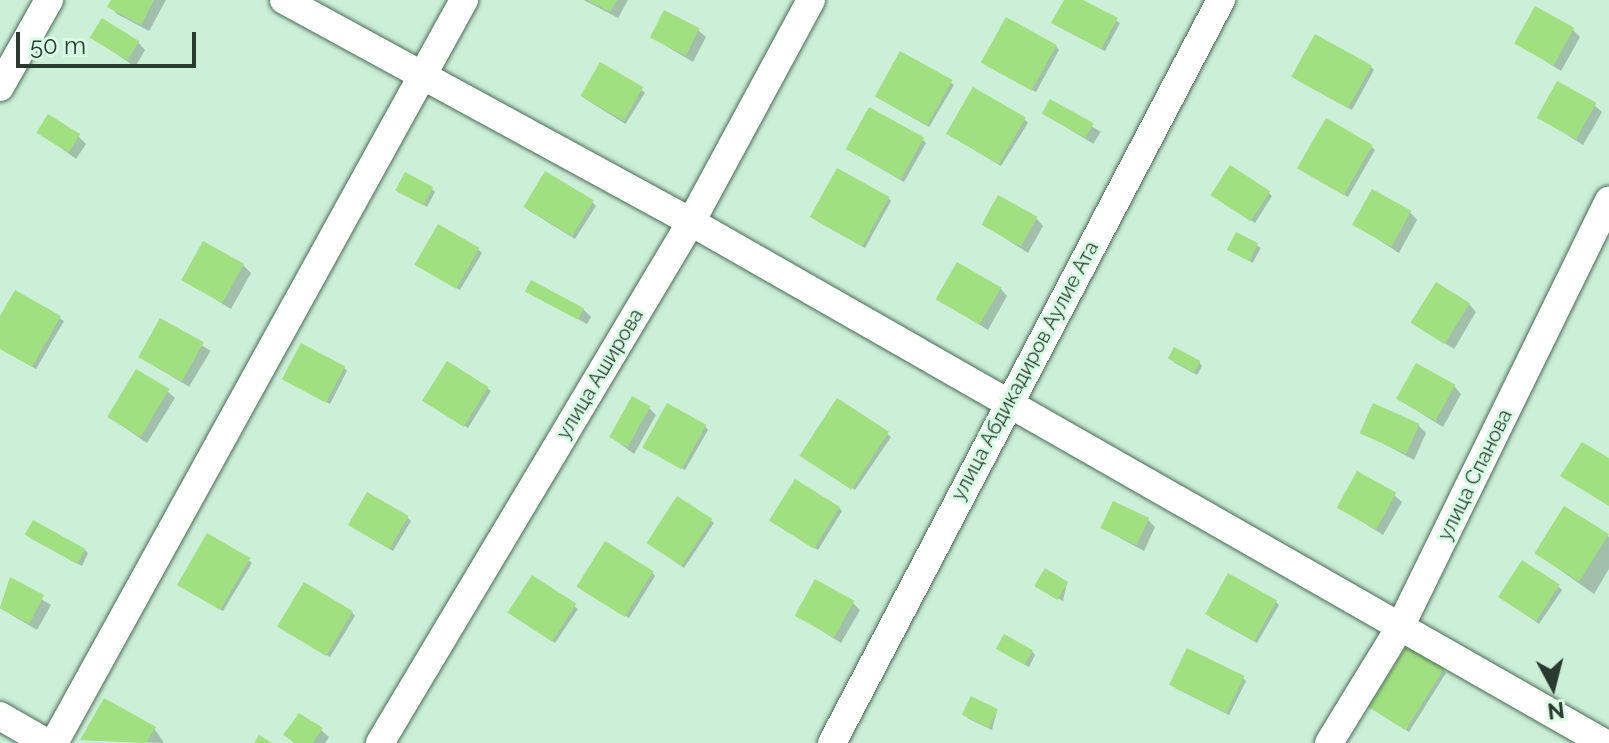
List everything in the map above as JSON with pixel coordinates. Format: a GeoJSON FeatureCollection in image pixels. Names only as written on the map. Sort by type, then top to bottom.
{"type":"FeatureCollection","features":[{"type":"Feature","properties":{"kind":"street"},"geometry":{"type":"LineString","coordinates":[[0,87],[49,0]]}},
{"type":"Feature","properties":{"kind":"street"},"geometry":{"type":"LineString","coordinates":[[284,0],[691,222],[1604,743]]}},
{"type":"Feature","properties":{"kind":"street"},"geometry":{"type":"LineString","coordinates":[[54,743],[464,0]]}},
{"type":"Feature","properties":{"kind":"street","name":"улица Аширова"},"geometry":{"type":"LineString","coordinates":[[380,743],[691,222],[811,0]]}},
{"type":"Feature","properties":{"kind":"street","name":"улица Абдикадиров Аулие Ата"},"geometry":{"type":"LineString","coordinates":[[832,743],[1007,402],[1221,0]]}},
{"type":"Feature","properties":{"kind":"street","name":"улица Спанова"},"geometry":{"type":"LineString","coordinates":[[1329,743],[1400,627],[1609,201]]}},
{"type":"Feature","properties":{"kind":"street"},"geometry":{"type":"LineString","coordinates":[[0,716],[47,743]]}},
{"type":"Feature","properties":{"kind":"building"},"geometry":{"type":"Polygon","coordinates":[[[111,0],[154,0],[141,25],[107,7],[111,0]]]}},
{"type":"Feature","properties":{"kind":"building"},"geometry":{"type":"Polygon","coordinates":[[[587,0],[617,0],[610,12],[587,0]]]}},
{"type":"Feature","properties":{"kind":"building"},"geometry":{"type":"Polygon","coordinates":[[[1064,0],[1083,0],[1118,18],[1101,49],[1051,23],[1064,0]]]}},
{"type":"Feature","properties":{"kind":"building"},"geometry":{"type":"Polygon","coordinates":[[[1535,6],[1574,28],[1554,65],[1514,44],[1535,6]]]}},
{"type":"Feature","properties":{"kind":"building"},"geometry":{"type":"Polygon","coordinates":[[[664,10],[700,28],[686,56],[650,38],[664,10]]]}},
{"type":"Feature","properties":{"kind":"building"},"geometry":{"type":"Polygon","coordinates":[[[1006,17],[1057,45],[1032,91],[981,62],[1006,17]]]}},
{"type":"Feature","properties":{"kind":"building"},"geometry":{"type":"Polygon","coordinates":[[[102,18],[139,41],[127,61],[90,38],[102,18]]]}},
{"type":"Feature","properties":{"kind":"building"},"geometry":{"type":"Polygon","coordinates":[[[1315,34],[1372,66],[1348,108],[1291,77],[1315,34]]]}},
{"type":"Feature","properties":{"kind":"building"},"geometry":{"type":"Polygon","coordinates":[[[900,51],[952,80],[927,126],[875,96],[900,51]]]}},
{"type":"Feature","properties":{"kind":"building"},"geometry":{"type":"Polygon","coordinates":[[[600,62],[643,87],[624,121],[580,96],[600,62]]]}},
{"type":"Feature","properties":{"kind":"building"},"geometry":{"type":"Polygon","coordinates":[[[1557,81],[1596,103],[1576,140],[1537,118],[1557,81]]]}},
{"type":"Feature","properties":{"kind":"building"},"geometry":{"type":"Polygon","coordinates":[[[973,87],[1026,117],[999,164],[946,134],[973,87]]]}},
{"type":"Feature","properties":{"kind":"building"},"geometry":{"type":"Polygon","coordinates":[[[1050,99],[1094,123],[1085,138],[1042,114],[1050,99]]]}},
{"type":"Feature","properties":{"kind":"building"},"geometry":{"type":"Polygon","coordinates":[[[869,107],[924,138],[901,180],[846,149],[869,107]]]}},
{"type":"Feature","properties":{"kind":"building"},"geometry":{"type":"Polygon","coordinates":[[[48,114],[80,134],[69,153],[36,133],[48,114]]]}},
{"type":"Feature","properties":{"kind":"building"},"geometry":{"type":"Polygon","coordinates":[[[1326,118],[1373,145],[1344,195],[1297,168],[1326,118]]]}},
{"type":"Feature","properties":{"kind":"building"},"geometry":{"type":"Polygon","coordinates":[[[1230,165],[1270,191],[1251,221],[1210,195],[1230,165]]]}},
{"type":"Feature","properties":{"kind":"building"},"geometry":{"type":"Polygon","coordinates":[[[837,168],[889,197],[862,246],[810,217],[837,168]]]}},
{"type":"Feature","properties":{"kind":"building"},"geometry":{"type":"Polygon","coordinates":[[[545,171],[594,200],[572,236],[523,207],[545,171]]]}},
{"type":"Feature","properties":{"kind":"building"},"geometry":{"type":"Polygon","coordinates":[[[405,172],[433,187],[423,206],[395,191],[405,172]]]}},
{"type":"Feature","properties":{"kind":"building"},"geometry":{"type":"Polygon","coordinates":[[[1372,189],[1411,211],[1391,247],[1352,225],[1372,189]]]}},
{"type":"Feature","properties":{"kind":"building"},"geometry":{"type":"Polygon","coordinates":[[[998,195],[1037,217],[1021,247],[982,225],[998,195]]]}},
{"type":"Feature","properties":{"kind":"building"},"geometry":{"type":"Polygon","coordinates":[[[438,224],[480,248],[456,289],[414,265],[438,224]]]}},
{"type":"Feature","properties":{"kind":"building"},"geometry":{"type":"Polygon","coordinates":[[[1236,232],[1258,243],[1249,261],[1227,250],[1236,232]]]}},
{"type":"Feature","properties":{"kind":"building"},"geometry":{"type":"Polygon","coordinates":[[[203,241],[244,264],[222,303],[181,280],[203,241]]]}},
{"type":"Feature","properties":{"kind":"building"},"geometry":{"type":"Polygon","coordinates":[[[957,262],[1001,288],[980,325],[936,299],[957,262]]]}},
{"type":"Feature","properties":{"kind":"building"},"geometry":{"type":"Polygon","coordinates":[[[531,280],[584,308],[578,320],[525,291],[531,280]]]}},
{"type":"Feature","properties":{"kind":"building"},"geometry":{"type":"Polygon","coordinates":[[[1436,282],[1470,303],[1444,344],[1411,323],[1436,282]]]}},
{"type":"Feature","properties":{"kind":"building"},"geometry":{"type":"Polygon","coordinates":[[[15,290],[61,316],[32,367],[0,349],[0,316],[15,290]]]}},
{"type":"Feature","properties":{"kind":"building"},"geometry":{"type":"Polygon","coordinates":[[[160,318],[204,342],[182,382],[138,357],[160,318]]]}},
{"type":"Feature","properties":{"kind":"building"},"geometry":{"type":"Polygon","coordinates":[[[301,343],[345,366],[326,403],[282,379],[301,343]]]}},
{"type":"Feature","properties":{"kind":"building"},"geometry":{"type":"Polygon","coordinates":[[[1174,347],[1200,361],[1194,373],[1168,358],[1174,347]]]}},
{"type":"Feature","properties":{"kind":"building"},"geometry":{"type":"Polygon","coordinates":[[[447,361],[489,387],[464,427],[422,401],[447,361]]]}},
{"type":"Feature","properties":{"kind":"building"},"geometry":{"type":"Polygon","coordinates":[[[1416,363],[1455,385],[1435,421],[1396,399],[1416,363]]]}},
{"type":"Feature","properties":{"kind":"building"},"geometry":{"type":"Polygon","coordinates":[[[136,369],[169,389],[141,437],[107,417],[136,369]]]}},
{"type":"Feature","properties":{"kind":"building"},"geometry":{"type":"Polygon","coordinates":[[[632,396],[650,406],[628,447],[609,437],[632,396]]]}},
{"type":"Feature","properties":{"kind":"building"},"geometry":{"type":"Polygon","coordinates":[[[837,398],[889,432],[851,490],[799,456],[837,398]]]}},
{"type":"Feature","properties":{"kind":"building"},"geometry":{"type":"Polygon","coordinates":[[[667,403],[706,425],[682,469],[642,448],[667,403]]]}},
{"type":"Feature","properties":{"kind":"building"},"geometry":{"type":"Polygon","coordinates":[[[1373,403],[1420,424],[1406,454],[1360,433],[1373,403]]]}},
{"type":"Feature","properties":{"kind":"building"},"geometry":{"type":"Polygon","coordinates":[[[1582,442],[1609,458],[1609,506],[1560,476],[1582,442]]]}},
{"type":"Feature","properties":{"kind":"building"},"geometry":{"type":"Polygon","coordinates":[[[1357,471],[1396,493],[1376,530],[1337,508],[1357,471]]]}},
{"type":"Feature","properties":{"kind":"building"},"geometry":{"type":"Polygon","coordinates":[[[795,479],[840,507],[814,549],[769,521],[795,479]]]}},
{"type":"Feature","properties":{"kind":"building"},"geometry":{"type":"Polygon","coordinates":[[[367,492],[409,516],[390,549],[348,525],[367,492]]]}},
{"type":"Feature","properties":{"kind":"building"},"geometry":{"type":"Polygon","coordinates":[[[677,496],[712,519],[682,566],[647,543],[677,496]]]}},
{"type":"Feature","properties":{"kind":"building"},"geometry":{"type":"Polygon","coordinates":[[[1113,501],[1149,518],[1137,545],[1100,528],[1113,501]]]}},
{"type":"Feature","properties":{"kind":"building"},"geometry":{"type":"Polygon","coordinates":[[[1564,506],[1609,534],[1579,582],[1534,553],[1564,506]]]}},
{"type":"Feature","properties":{"kind":"building"},"geometry":{"type":"Polygon","coordinates":[[[33,520],[85,549],[77,564],[25,535],[33,520]]]}},
{"type":"Feature","properties":{"kind":"building"},"geometry":{"type":"Polygon","coordinates":[[[207,533],[250,558],[220,610],[177,585],[207,533]]]}},
{"type":"Feature","properties":{"kind":"building"},"geometry":{"type":"Polygon","coordinates":[[[605,541],[653,571],[625,617],[576,587],[605,541]]]}},
{"type":"Feature","properties":{"kind":"building"},"geometry":{"type":"Polygon","coordinates":[[[1522,560],[1560,585],[1536,621],[1498,597],[1522,560]]]}},
{"type":"Feature","properties":{"kind":"building"},"geometry":{"type":"Polygon","coordinates":[[[1045,568],[1068,582],[1057,600],[1034,586],[1045,568]]]}},
{"type":"Feature","properties":{"kind":"building"},"geometry":{"type":"Polygon","coordinates":[[[1228,573],[1277,600],[1254,641],[1205,614],[1228,573]]]}},
{"type":"Feature","properties":{"kind":"building"},"geometry":{"type":"Polygon","coordinates":[[[532,575],[576,604],[552,642],[507,613],[532,575]]]}},
{"type":"Feature","properties":{"kind":"building"},"geometry":{"type":"Polygon","coordinates":[[[10,577],[44,595],[29,624],[0,608],[10,577]]]}},
{"type":"Feature","properties":{"kind":"building"},"geometry":{"type":"Polygon","coordinates":[[[815,579],[854,601],[834,638],[795,616],[815,579]]]}},
{"type":"Feature","properties":{"kind":"building"},"geometry":{"type":"Polygon","coordinates":[[[304,582],[353,611],[326,656],[277,627],[304,582]]]}},
{"type":"Feature","properties":{"kind":"building"},"geometry":{"type":"Polygon","coordinates":[[[1004,634],[1033,650],[1025,665],[996,649],[1004,634]]]}},
{"type":"Feature","properties":{"kind":"building"},"geometry":{"type":"Polygon","coordinates":[[[1407,645],[1444,668],[1406,730],[1368,707],[1407,645]]]}},
{"type":"Feature","properties":{"kind":"building"},"geometry":{"type":"Polygon","coordinates":[[[1187,648],[1245,676],[1227,713],[1169,685],[1187,648]]]}},
{"type":"Feature","properties":{"kind":"building"},"geometry":{"type":"Polygon","coordinates":[[[971,696],[998,709],[989,728],[962,715],[971,696]]]}},
{"type":"Feature","properties":{"kind":"building"},"geometry":{"type":"Polygon","coordinates":[[[104,698],[156,727],[146,743],[80,740],[104,698]]]}},
{"type":"Feature","properties":{"kind":"building"},"geometry":{"type":"Polygon","coordinates":[[[299,713],[323,728],[313,743],[295,743],[283,735],[299,713]]]}},
{"type":"Feature","properties":{"kind":"building"},"geometry":{"type":"Polygon","coordinates":[[[259,735],[272,743],[254,743],[259,735]]]}}]}
